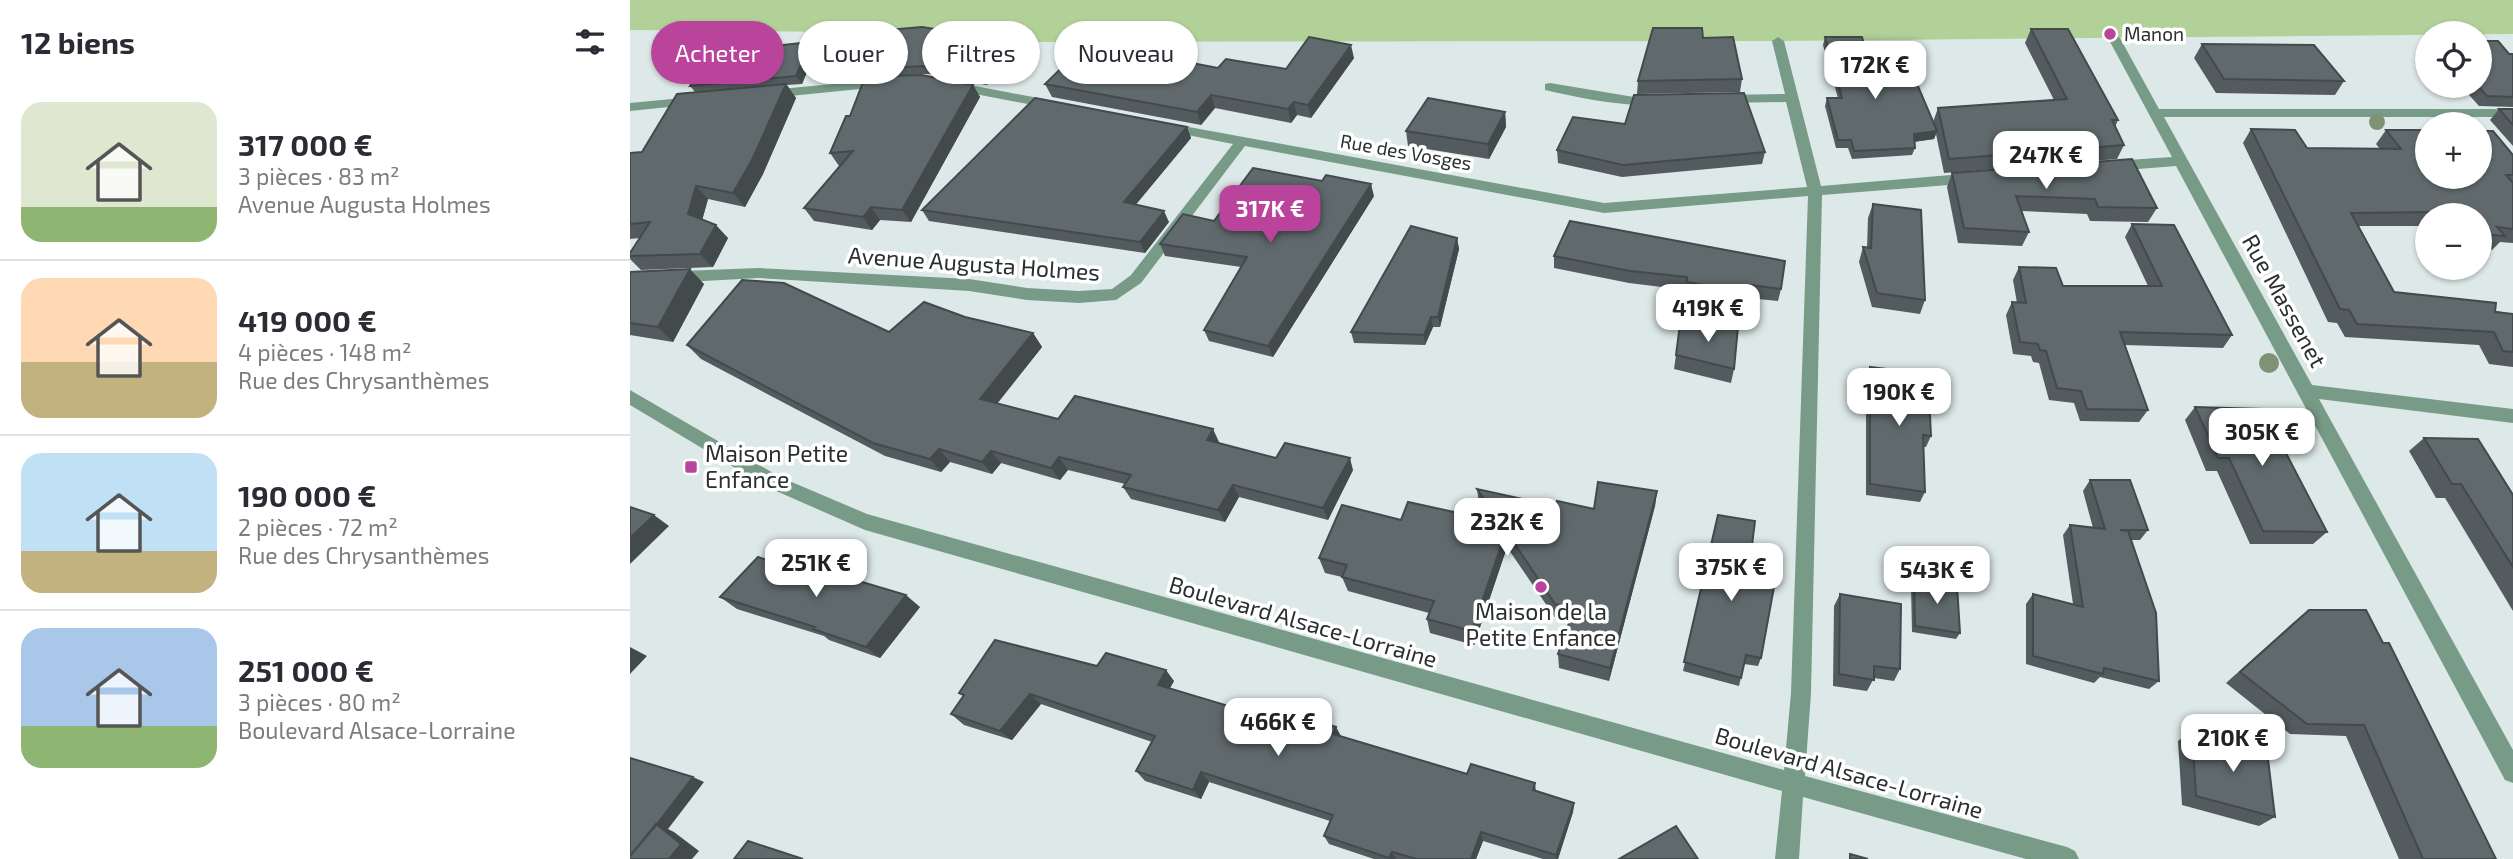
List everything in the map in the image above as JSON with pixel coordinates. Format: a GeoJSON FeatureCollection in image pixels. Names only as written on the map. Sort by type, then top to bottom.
{"type":"FeatureCollection","features":[{"type":"Feature","properties":{"kind":"street","name":"Rue Massenet"},"geometry":{"type":"LineString","coordinates":[[2113,38],[2513,772]]}},
{"type":"Feature","properties":{"kind":"street"},"geometry":{"type":"LineString","coordinates":[[1778,41],[1815,191],[1801,693],[1787,859]]}},
{"type":"Feature","properties":{"kind":"street"},"geometry":{"type":"LineString","coordinates":[[762,94],[870,84]]}},
{"type":"Feature","properties":{"kind":"street"},"geometry":{"type":"LineString","coordinates":[[943,84],[1068,108]]}},
{"type":"Feature","properties":{"kind":"street"},"geometry":{"type":"LineString","coordinates":[[1550,87],[1634,101],[1674,100]]}},
{"type":"Feature","properties":{"kind":"street"},"geometry":{"type":"LineString","coordinates":[[1713,99],[1791,98]]}},
{"type":"Feature","properties":{"kind":"street"},"geometry":{"type":"LineString","coordinates":[[630,107],[709,100]]}},
{"type":"Feature","properties":{"kind":"street"},"geometry":{"type":"LineString","coordinates":[[2154,113],[2513,113]]}},
{"type":"Feature","properties":{"kind":"street","name":"Rue des Vosges"},"geometry":{"type":"LineString","coordinates":[[1149,123],[1604,208],[1987,177]]}},
{"type":"Feature","properties":{"kind":"street","name":"Avenue Augusta Holmes"},"geometry":{"type":"LineString","coordinates":[[630,279],[759,273],[969,285],[1027,294],[1079,297],[1116,294],[1136,279],[1242,141]]}},
{"type":"Feature","properties":{"kind":"street"},"geometry":{"type":"LineString","coordinates":[[2097,167],[2180,160]]}},
{"type":"Feature","properties":{"kind":"street"},"geometry":{"type":"LineString","coordinates":[[2307,391],[2513,416]]}},
{"type":"Feature","properties":{"kind":"street","name":"Boulevard Alsace-Lorraine"},"geometry":{"type":"LineString","coordinates":[[630,397],[780,486],[826,509],[864,522],[1466,693],[2067,859]]}},
{"type":"Feature","properties":{"kind":"green space"},"geometry":{"type":"Polygon","coordinates":[[[630,0],[2513,0],[2513,34],[2492,34],[2492,21],[2415,21],[2415,35],[1778,41],[1198,42],[1198,21],[1054,21],[1054,42],[1040,42],[1040,21],[922,21],[922,33],[908,33],[908,21],[798,21],[798,32],[784,31],[784,21],[651,21],[651,30],[630,30],[630,0]]]}},
{"type":"Feature","properties":{"kind":"building"},"geometry":{"type":"Polygon","coordinates":[[[922,27],[922,66],[908,67],[908,28],[922,27]]]}},
{"type":"Feature","properties":{"kind":"building"},"geometry":{"type":"Polygon","coordinates":[[[1653,28],[1702,28],[1703,38],[1733,37],[1742,79],[1638,81],[1653,28]]]}},
{"type":"Feature","properties":{"kind":"building"},"geometry":{"type":"Polygon","coordinates":[[[2031,29],[2068,29],[2118,120],[2112,120],[2124,145],[1949,159],[1938,108],[2067,99],[2031,29]]]}},
{"type":"Feature","properties":{"kind":"building"},"geometry":{"type":"Polygon","coordinates":[[[1309,37],[1351,45],[1308,105],[1294,102],[1288,109],[1211,95],[1197,112],[1045,84],[1054,75],[1054,84],[1198,84],[1198,64],[1218,68],[1226,59],[1286,69],[1309,37]]]}},
{"type":"Feature","properties":{"kind":"building"},"geometry":{"type":"Polygon","coordinates":[[[1825,37],[1862,37],[1872,73],[1912,72],[1937,131],[1914,134],[1915,148],[1854,151],[1851,140],[1838,140],[1827,98],[1842,98],[1825,37]]]}},
{"type":"Feature","properties":{"kind":"building"},"geometry":{"type":"Polygon","coordinates":[[[2492,41],[2498,41],[2509,54],[2513,54],[2513,97],[2492,96],[2492,41]]]}},
{"type":"Feature","properties":{"kind":"building"},"geometry":{"type":"Polygon","coordinates":[[[798,43],[796,76],[784,77],[784,45],[798,43]]]}},
{"type":"Feature","properties":{"kind":"building"},"geometry":{"type":"Polygon","coordinates":[[[2202,44],[2314,45],[2344,81],[2224,79],[2202,44]]]}},
{"type":"Feature","properties":{"kind":"building"},"geometry":{"type":"Polygon","coordinates":[[[908,75],[922,75],[922,84],[973,85],[902,210],[871,207],[863,217],[804,208],[853,151],[830,153],[846,116],[850,116],[862,84],[908,84],[908,75]]]}},
{"type":"Feature","properties":{"kind":"building"},"geometry":{"type":"Polygon","coordinates":[[[786,84],[752,160],[733,193],[696,186],[688,214],[716,225],[700,254],[630,256],[650,222],[630,224],[630,153],[642,152],[677,94],[786,84]]]}},
{"type":"Feature","properties":{"kind":"building"},"geometry":{"type":"Polygon","coordinates":[[[1744,93],[1765,152],[1623,165],[1557,150],[1573,117],[1625,124],[1634,95],[1744,93]]]}},
{"type":"Feature","properties":{"kind":"building"},"geometry":{"type":"Polygon","coordinates":[[[1035,98],[1187,127],[1124,202],[1164,211],[1140,242],[922,210],[1035,98]]]}},
{"type":"Feature","properties":{"kind":"building"},"geometry":{"type":"Polygon","coordinates":[[[1428,98],[1505,112],[1488,144],[1406,131],[1428,98]]]}},
{"type":"Feature","properties":{"kind":"building"},"geometry":{"type":"Polygon","coordinates":[[[2499,109],[2513,109],[2513,125],[2499,109]]]}},
{"type":"Feature","properties":{"kind":"building"},"geometry":{"type":"Polygon","coordinates":[[[2251,129],[2295,130],[2307,148],[2401,149],[2386,130],[2415,130],[2415,189],[2492,189],[2493,131],[2513,155],[2513,175],[2506,175],[2513,183],[2513,229],[2497,227],[2505,236],[2492,235],[2492,203],[2415,203],[2415,212],[2351,213],[2394,292],[2496,303],[2495,312],[2513,314],[2513,352],[2503,351],[2494,332],[2357,324],[2349,310],[2340,309],[2251,129]]]}},
{"type":"Feature","properties":{"kind":"building"},"geometry":{"type":"Polygon","coordinates":[[[2132,159],[2157,208],[2098,207],[2095,199],[2016,196],[2029,232],[1964,228],[1952,173],[2132,159]]]}},
{"type":"Feature","properties":{"kind":"building"},"geometry":{"type":"Polygon","coordinates":[[[1253,168],[1322,181],[1326,175],[1371,184],[1268,346],[1204,330],[1247,257],[1160,244],[1183,214],[1214,221],[1253,168]]]}},
{"type":"Feature","properties":{"kind":"building"},"geometry":{"type":"Polygon","coordinates":[[[1873,204],[1921,210],[1925,300],[1877,293],[1863,247],[1871,248],[1873,204]]]}},
{"type":"Feature","properties":{"kind":"building"},"geometry":{"type":"Polygon","coordinates":[[[1570,221],[1785,261],[1781,289],[1749,285],[1749,294],[1687,282],[1687,277],[1630,271],[1554,256],[1570,221]]]}},
{"type":"Feature","properties":{"kind":"building"},"geometry":{"type":"Polygon","coordinates":[[[2132,224],[2174,225],[2232,335],[2120,332],[2148,410],[2087,409],[2081,391],[2057,388],[2046,351],[2040,350],[2038,344],[2020,342],[2012,302],[2026,303],[2019,267],[2056,268],[2063,286],[2162,286],[2132,224]]]}},
{"type":"Feature","properties":{"kind":"building"},"geometry":{"type":"Polygon","coordinates":[[[1411,226],[1457,238],[1438,317],[1431,317],[1424,335],[1351,332],[1411,226]]]}},
{"type":"Feature","properties":{"kind":"building"},"geometry":{"type":"Polygon","coordinates":[[[690,269],[658,327],[630,323],[630,272],[690,269]]]}},
{"type":"Feature","properties":{"kind":"building"},"geometry":{"type":"Polygon","coordinates":[[[742,280],[784,283],[889,332],[924,302],[965,317],[1033,333],[980,399],[1058,419],[1075,396],[1213,429],[1207,440],[1276,458],[1285,443],[1350,458],[1323,508],[1233,485],[1218,510],[1123,487],[1131,475],[1059,457],[1051,468],[991,451],[982,462],[939,449],[930,459],[873,443],[687,345],[742,280]]]}},
{"type":"Feature","properties":{"kind":"building"},"geometry":{"type":"Polygon","coordinates":[[[1680,324],[1738,327],[1734,369],[1676,355],[1680,324]]]}},
{"type":"Feature","properties":{"kind":"building"},"geometry":{"type":"Polygon","coordinates":[[[1870,367],[1928,374],[1931,436],[1923,435],[1925,492],[1870,484],[1870,367]]]}},
{"type":"Feature","properties":{"kind":"building"},"geometry":{"type":"Polygon","coordinates":[[[2195,407],[2263,409],[2327,532],[2263,531],[2229,458],[2218,458],[2195,407]]]}},
{"type":"Feature","properties":{"kind":"building"},"geometry":{"type":"Polygon","coordinates":[[[2424,438],[2478,439],[2513,495],[2513,567],[2461,484],[2452,484],[2424,438]]]}},
{"type":"Feature","properties":{"kind":"building"},"geometry":{"type":"Polygon","coordinates":[[[2090,480],[2130,480],[2148,530],[2120,530],[2128,531],[2156,613],[2159,681],[2104,668],[2103,674],[2033,656],[2033,594],[2083,607],[2070,525],[2105,529],[2090,480]]]}},
{"type":"Feature","properties":{"kind":"building","name":"Maison de la Petite Enfance"},"geometry":{"type":"Polygon","coordinates":[[[1598,482],[1657,491],[1610,668],[1558,654],[1574,609],[1555,604],[1506,531],[1472,631],[1427,619],[1434,601],[1342,577],[1347,565],[1319,558],[1342,505],[1401,520],[1408,502],[1500,522],[1477,489],[1555,506],[1557,501],[1594,509],[1598,482]]]}},
{"type":"Feature","properties":{"kind":"building"},"geometry":{"type":"Polygon","coordinates":[[[630,507],[654,515],[630,538],[630,507]]]}},
{"type":"Feature","properties":{"kind":"building"},"geometry":{"type":"Polygon","coordinates":[[[1718,515],[1755,521],[1749,569],[1776,576],[1761,658],[1746,655],[1741,678],[1684,662],[1718,515]]]}},
{"type":"Feature","properties":{"kind":"building"},"geometry":{"type":"Polygon","coordinates":[[[758,557],[786,566],[791,561],[906,595],[866,647],[813,629],[815,627],[720,597],[758,557]]]}},
{"type":"Feature","properties":{"kind":"building"},"geometry":{"type":"Polygon","coordinates":[[[1914,580],[1957,585],[1960,633],[1915,626],[1914,580]]]}},
{"type":"Feature","properties":{"kind":"building"},"geometry":{"type":"Polygon","coordinates":[[[1840,594],[1901,604],[1900,669],[1874,666],[1874,680],[1839,674],[1840,594]]]}},
{"type":"Feature","properties":{"kind":"building"},"geometry":{"type":"Polygon","coordinates":[[[2309,610],[2366,610],[2383,643],[2389,643],[2496,859],[2423,859],[2364,725],[2307,724],[2240,672],[2309,610]]]}},
{"type":"Feature","properties":{"kind":"building"},"geometry":{"type":"Polygon","coordinates":[[[995,640],[1097,666],[1106,653],[1166,670],[1158,685],[1272,719],[1277,709],[1336,727],[1333,734],[1467,774],[1471,764],[1535,783],[1533,790],[1574,803],[1556,855],[1481,832],[1471,859],[1417,859],[1392,852],[1389,858],[1324,836],[1333,815],[1201,772],[1193,790],[1136,771],[1155,736],[1030,694],[1000,731],[951,714],[964,695],[959,693],[995,640]]]}},
{"type":"Feature","properties":{"kind":"building"},"geometry":{"type":"Polygon","coordinates":[[[2192,731],[2267,751],[2275,817],[2196,796],[2192,731]]]}},
{"type":"Feature","properties":{"kind":"building"},"geometry":{"type":"Polygon","coordinates":[[[630,758],[693,777],[630,856],[630,758]]]}},
{"type":"Feature","properties":{"kind":"building"},"geometry":{"type":"Polygon","coordinates":[[[656,824],[681,844],[669,859],[630,859],[630,856],[656,824]]]}},
{"type":"Feature","properties":{"kind":"building"},"geometry":{"type":"Polygon","coordinates":[[[1676,826],[1698,859],[1619,859],[1676,826]]]}},
{"type":"Feature","properties":{"kind":"building"},"geometry":{"type":"Polygon","coordinates":[[[748,841],[803,859],[734,859],[748,841]]]}},
{"type":"Feature","properties":{"kind":"building"},"geometry":{"type":"Polygon","coordinates":[[[1850,854],[1868,859],[1850,859],[1850,854]]]}},
{"type":"Feature","properties":{"kind":"place","name":"Manon"},"geometry":{"type":"Point","coordinates":[2110,34]}},
{"type":"Feature","properties":{"kind":"place","name":"Maison Petite Enfance"},"geometry":{"type":"Point","coordinates":[691,467]}},
{"type":"Feature","properties":{"kind":"place","name":"Maison de la Petite Enfance"},"geometry":{"type":"Point","coordinates":[1541,587]}}]}
